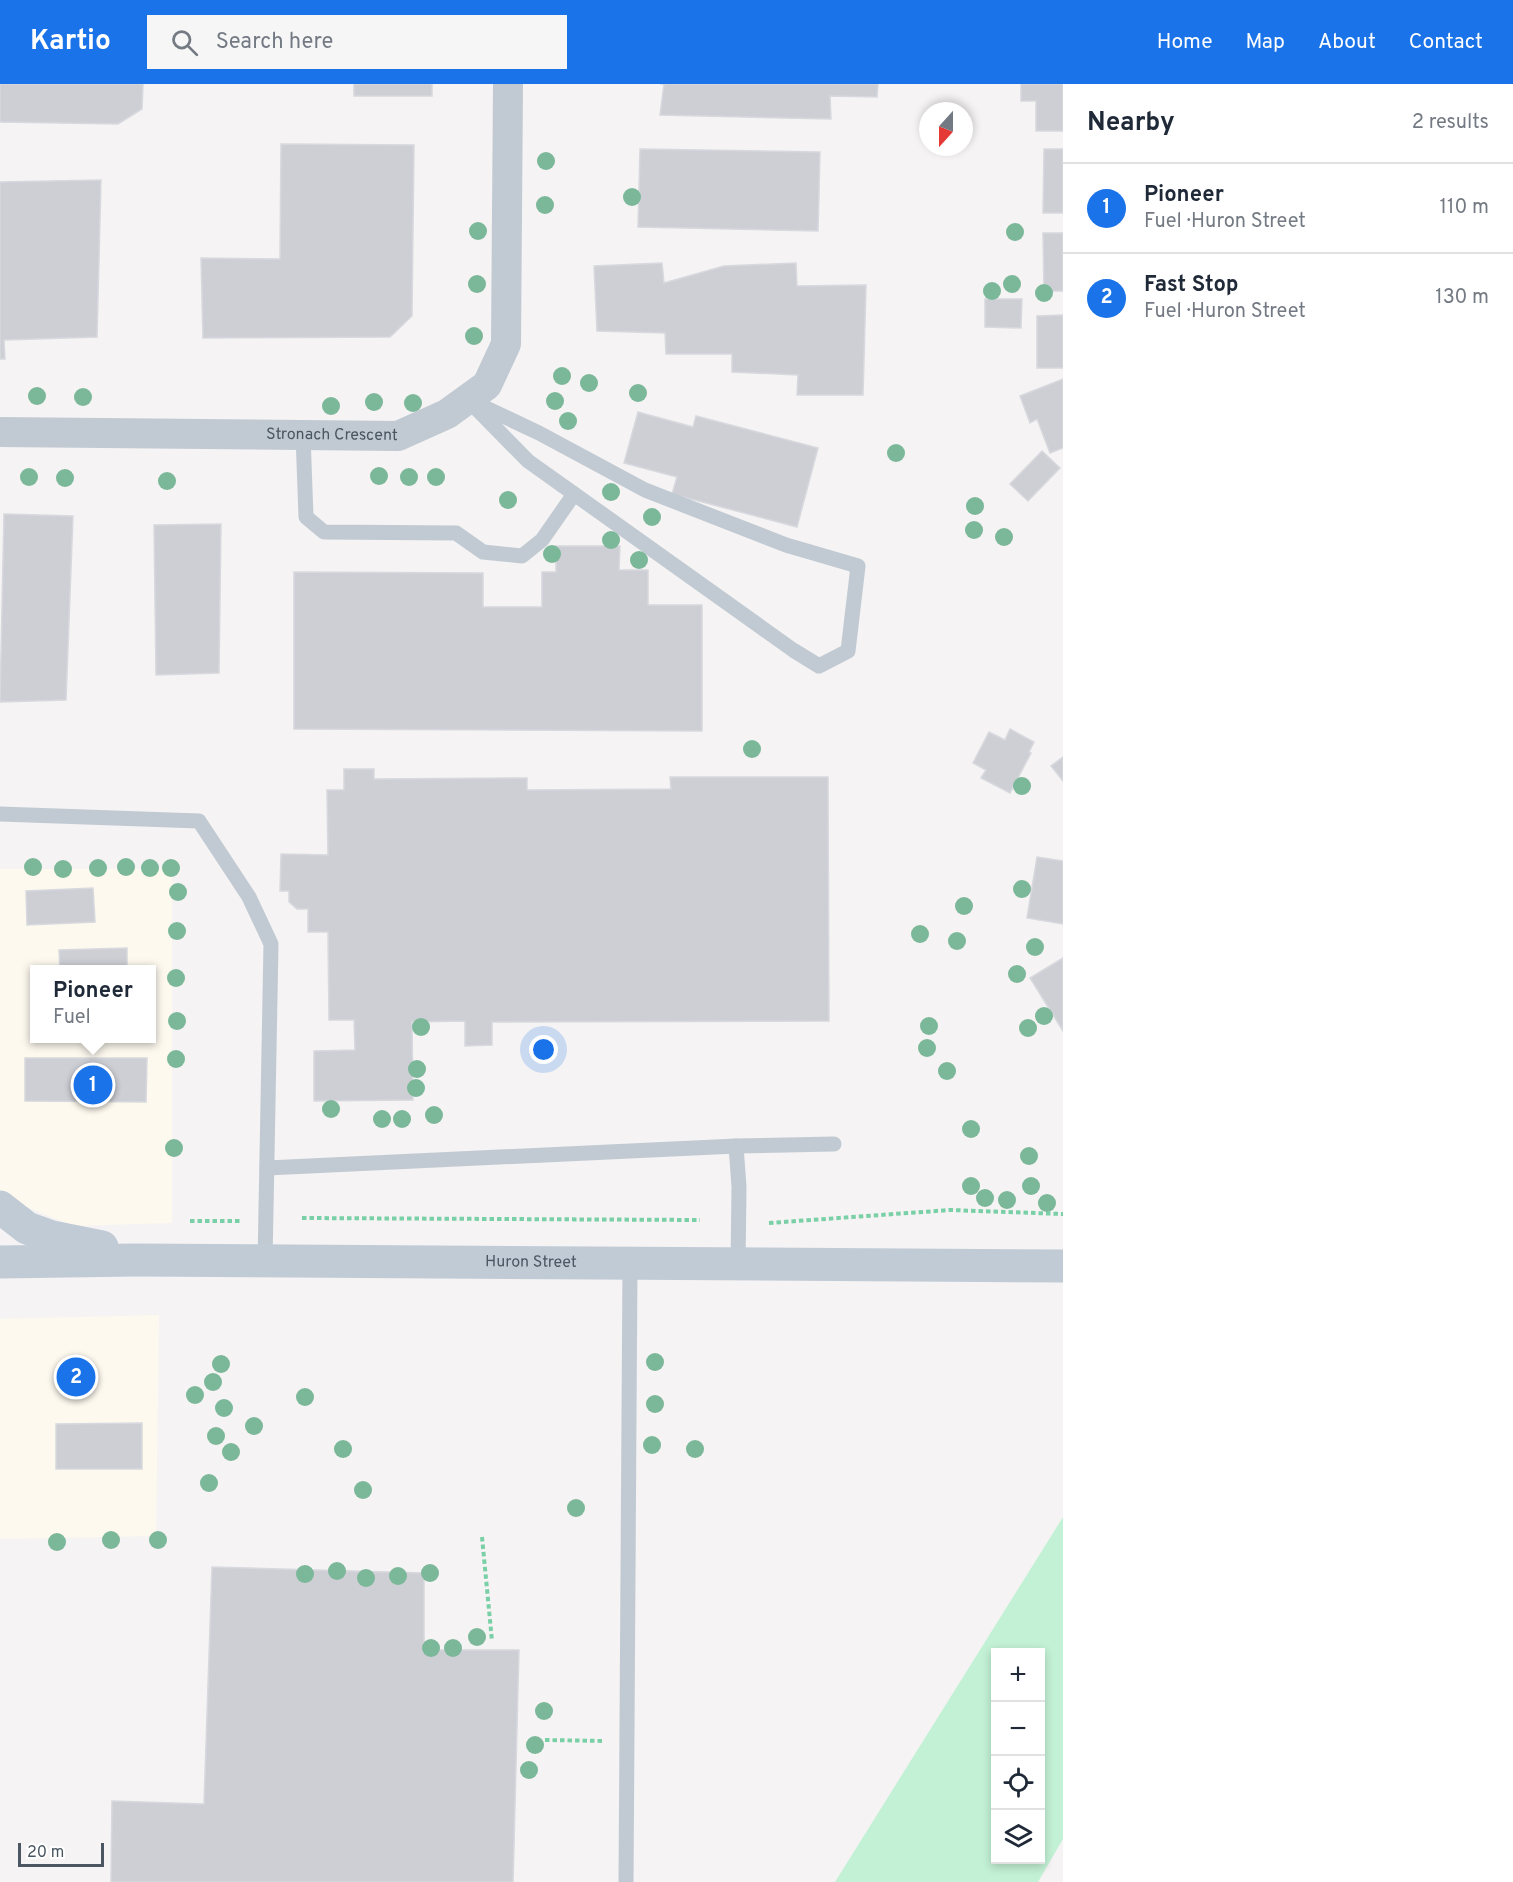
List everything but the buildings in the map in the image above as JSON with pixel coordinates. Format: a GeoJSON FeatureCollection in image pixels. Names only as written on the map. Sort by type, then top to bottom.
{"type":"FeatureCollection","features":[{"type":"Feature","properties":{"kind":"main road"},"geometry":{"type":"LineString","coordinates":[[0,1207],[27,1228],[52,1237],[95,1244],[135,1260]]}},
{"type":"Feature","properties":{"kind":"main road","name":"Huron Street"},"geometry":{"type":"LineString","coordinates":[[0,1262],[135,1260],[1063,1266]]}},
{"type":"Feature","properties":{"kind":"street","name":"Stronach Crescent"},"geometry":{"type":"LineString","coordinates":[[0,432],[398,436],[447,414],[487,385],[506,344],[508,84]]}},
{"type":"Feature","properties":{"kind":"lane"},"geometry":{"type":"LineString","coordinates":[[467,399],[539,433],[645,490],[786,545],[858,566],[848,651],[819,666],[793,650],[528,461],[467,399]]}},
{"type":"Feature","properties":{"kind":"lane"},"geometry":{"type":"LineString","coordinates":[[303,435],[306,517],[324,532],[456,533],[483,552],[522,556],[542,540],[573,494]]}},
{"type":"Feature","properties":{"kind":"lane"},"geometry":{"type":"LineString","coordinates":[[0,814],[199,822],[249,897],[271,944],[265,1262]]}},
{"type":"Feature","properties":{"kind":"lane"},"geometry":{"type":"LineString","coordinates":[[267,1168],[736,1146],[834,1144]]}},
{"type":"Feature","properties":{"kind":"lane"},"geometry":{"type":"LineString","coordinates":[[736,1146],[739,1187],[738,1265]]}},
{"type":"Feature","properties":{"kind":"lane"},"geometry":{"type":"LineString","coordinates":[[626,1882],[630,1264]]}},
{"type":"Feature","properties":{"kind":"path"},"geometry":{"type":"LineString","coordinates":[[769,1223],[950,1210],[1063,1214]]}},
{"type":"Feature","properties":{"kind":"path"},"geometry":{"type":"LineString","coordinates":[[302,1218],[700,1220]]}},
{"type":"Feature","properties":{"kind":"path"},"geometry":{"type":"LineString","coordinates":[[190,1221],[241,1221]]}},
{"type":"Feature","properties":{"kind":"path"},"geometry":{"type":"LineString","coordinates":[[482,1537],[492,1641]]}},
{"type":"Feature","properties":{"kind":"path"},"geometry":{"type":"LineString","coordinates":[[545,1740],[600,1742],[627,1738]]}},
{"type":"Feature","properties":{"kind":"shaded area"},"geometry":{"type":"Polygon","coordinates":[[[0,869],[172,869],[172,1223],[74,1226],[6,1199],[0,1191],[0,869]]]}},
{"type":"Feature","properties":{"kind":"shaded area"},"geometry":{"type":"Polygon","coordinates":[[[159,1315],[156,1536],[0,1539],[0,1319],[159,1315]]]}},
{"type":"Feature","properties":{"kind":"green space"},"geometry":{"type":"Polygon","coordinates":[[[1063,1517],[1063,1839],[1038,1882],[835,1882],[1063,1517]]]}},
{"type":"Feature","properties":{"kind":"place","name":"Pioneer"},"geometry":{"type":"Point","coordinates":[93,1085]}},
{"type":"Feature","properties":{"kind":"place","name":"Fast Stop"},"geometry":{"type":"Point","coordinates":[76,1377]}}]}
